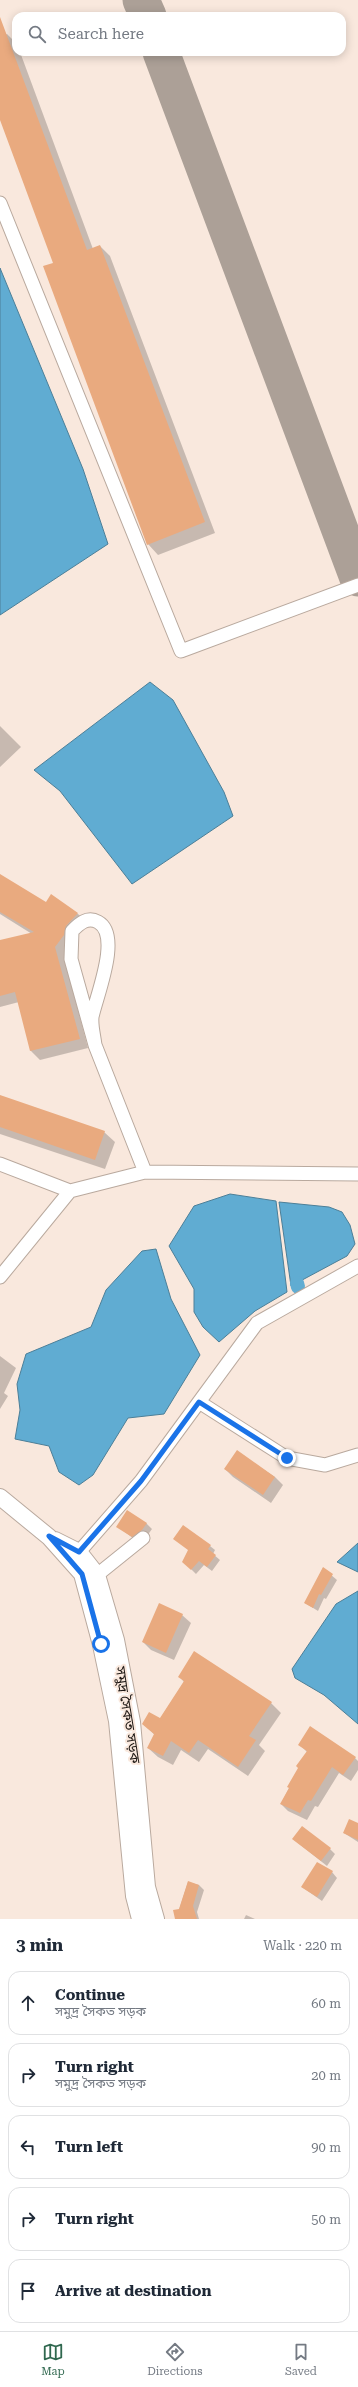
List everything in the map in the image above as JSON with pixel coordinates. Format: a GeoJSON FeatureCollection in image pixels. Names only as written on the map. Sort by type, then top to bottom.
{"type":"FeatureCollection","features":[{"type":"Feature","properties":{"kind":"main road","name":"সমুদ্র সৈকত সড়ক"},"geometry":{"type":"LineString","coordinates":[[0,1497],[49,1536],[79,1552],[97,1574],[116,1640],[132,1722],[147,1887],[156,1919]]}},
{"type":"Feature","properties":{"kind":"main road","name":"সমুদ্র সৈকত সড়ক"},"geometry":{"type":"LineString","coordinates":[[49,1536],[82,1574],[101,1644],[117,1721],[134,1896],[140,1919]]}},
{"type":"Feature","properties":{"kind":"street"},"geometry":{"type":"LineString","coordinates":[[0,203],[181,651],[358,585]]}},
{"type":"Feature","properties":{"kind":"street"},"geometry":{"type":"LineString","coordinates":[[95,1045],[92,1019],[105,974],[107,948],[106,931],[102,924],[94,920],[82,921],[72,931],[71,959],[95,1045],[145,1172]]}},
{"type":"Feature","properties":{"kind":"street"},"geometry":{"type":"LineString","coordinates":[[0,1164],[70,1191],[145,1172],[358,1174]]}},
{"type":"Feature","properties":{"kind":"street"},"geometry":{"type":"LineString","coordinates":[[0,1277],[70,1191]]}},
{"type":"Feature","properties":{"kind":"street"},"geometry":{"type":"LineString","coordinates":[[79,1552],[141,1481],[257,1323],[358,1266]]}},
{"type":"Feature","properties":{"kind":"street"},"geometry":{"type":"LineString","coordinates":[[199,1402],[287,1458],[325,1464],[358,1455]]}},
{"type":"Feature","properties":{"kind":"street"},"geometry":{"type":"LineString","coordinates":[[97,1574],[143,1538]]}},
{"type":"Feature","properties":{"kind":"water"},"geometry":{"type":"Polygon","coordinates":[[[0,268],[83,469],[108,544],[0,615],[0,268]]]}},
{"type":"Feature","properties":{"kind":"water"},"geometry":{"type":"Polygon","coordinates":[[[150,682],[173,700],[224,792],[233,816],[132,884],[60,791],[34,770],[150,682]]]}},
{"type":"Feature","properties":{"kind":"water"},"geometry":{"type":"Polygon","coordinates":[[[230,1194],[276,1201],[287,1292],[255,1311],[219,1342],[203,1327],[194,1312],[194,1289],[169,1246],[194,1206],[230,1194]]]}},
{"type":"Feature","properties":{"kind":"water"},"geometry":{"type":"Polygon","coordinates":[[[279,1202],[329,1207],[342,1212],[350,1225],[355,1244],[347,1256],[291,1286],[279,1202]]]}},
{"type":"Feature","properties":{"kind":"water"},"geometry":{"type":"Polygon","coordinates":[[[156,1249],[171,1299],[200,1355],[164,1414],[128,1418],[93,1475],[79,1485],[59,1472],[49,1446],[15,1439],[20,1410],[17,1384],[26,1354],[91,1327],[106,1290],[142,1251],[156,1249]]]}},
{"type":"Feature","properties":{"kind":"water"},"geometry":{"type":"Polygon","coordinates":[[[358,1543],[358,1572],[337,1562],[358,1543]]]}},
{"type":"Feature","properties":{"kind":"water"},"geometry":{"type":"Polygon","coordinates":[[[358,1591],[358,1724],[324,1695],[295,1678],[292,1669],[336,1604],[358,1591]]]}},
{"type":"Feature","properties":{"kind":"building"},"geometry":{"type":"Polygon","coordinates":[[[0,17],[12,49],[12,56],[15,56],[87,250],[100,245],[205,522],[147,545],[43,266],[53,263],[0,120],[0,17]]]}},
{"type":"Feature","properties":{"kind":"building"},"geometry":{"type":"Polygon","coordinates":[[[0,874],[46,902],[51,894],[78,913],[66,926],[64,935],[55,947],[80,1039],[30,1051],[15,992],[0,996],[0,940],[34,932],[0,912],[0,874]]]}},
{"type":"Feature","properties":{"kind":"building"},"geometry":{"type":"Polygon","coordinates":[[[0,1095],[105,1131],[95,1160],[0,1127],[0,1095]]]}},
{"type":"Feature","properties":{"kind":"building"},"geometry":{"type":"Polygon","coordinates":[[[237,1450],[275,1477],[263,1495],[224,1469],[237,1450]]]}},
{"type":"Feature","properties":{"kind":"building"},"geometry":{"type":"Polygon","coordinates":[[[127,1510],[147,1523],[142,1530],[132,1537],[116,1527],[127,1510]]]}},
{"type":"Feature","properties":{"kind":"building"},"geometry":{"type":"Polygon","coordinates":[[[183,1525],[211,1545],[208,1549],[216,1555],[207,1567],[199,1561],[191,1570],[182,1562],[188,1550],[173,1539],[183,1525]]]}},
{"type":"Feature","properties":{"kind":"building"},"geometry":{"type":"Polygon","coordinates":[[[323,1567],[333,1574],[321,1595],[319,1594],[313,1608],[304,1603],[323,1567]]]}},
{"type":"Feature","properties":{"kind":"building"},"geometry":{"type":"Polygon","coordinates":[[[159,1603],[183,1614],[166,1653],[142,1642],[159,1603]]]}},
{"type":"Feature","properties":{"kind":"building"},"geometry":{"type":"Polygon","coordinates":[[[194,1651],[272,1702],[249,1736],[256,1740],[238,1767],[198,1740],[189,1753],[171,1741],[163,1756],[147,1748],[154,1734],[142,1724],[149,1712],[160,1718],[184,1681],[178,1677],[194,1651]]]}},
{"type":"Feature","properties":{"kind":"building"},"geometry":{"type":"Polygon","coordinates":[[[310,1726],[356,1757],[343,1775],[332,1767],[311,1801],[308,1800],[300,1813],[280,1804],[289,1788],[287,1787],[298,1768],[296,1766],[307,1751],[298,1745],[310,1726]]]}},
{"type":"Feature","properties":{"kind":"building"},"geometry":{"type":"Polygon","coordinates":[[[349,1819],[358,1823],[358,1840],[343,1833],[349,1819]]]}},
{"type":"Feature","properties":{"kind":"building"},"geometry":{"type":"Polygon","coordinates":[[[302,1826],[331,1848],[321,1861],[292,1839],[302,1826]]]}},
{"type":"Feature","properties":{"kind":"building"},"geometry":{"type":"Polygon","coordinates":[[[317,1862],[333,1871],[317,1897],[301,1887],[317,1862]]]}},
{"type":"Feature","properties":{"kind":"building"},"geometry":{"type":"Polygon","coordinates":[[[188,1881],[199,1885],[193,1906],[197,1919],[175,1919],[173,1910],[179,1909],[188,1881]]]}},
{"type":"Feature","properties":{"kind":"waterway"},"geometry":{"type":"LineString","coordinates":[[297,1283],[298,1287]]}},
{"type":"Feature","properties":{"kind":"taxiway"},"geometry":{"type":"LineString","coordinates":[[141,0],[146,12]]}},
{"type":"Feature","properties":{"kind":"taxiway"},"geometry":{"type":"LineString","coordinates":[[162,56],[358,578]]}},
{"type":"Feature","properties":{"kind":"route"},"geometry":{"type":"LineString","coordinates":[[101,1644],[82,1574],[49,1536],[79,1552],[141,1481],[199,1402],[230,1420],[287,1458]]}}]}
